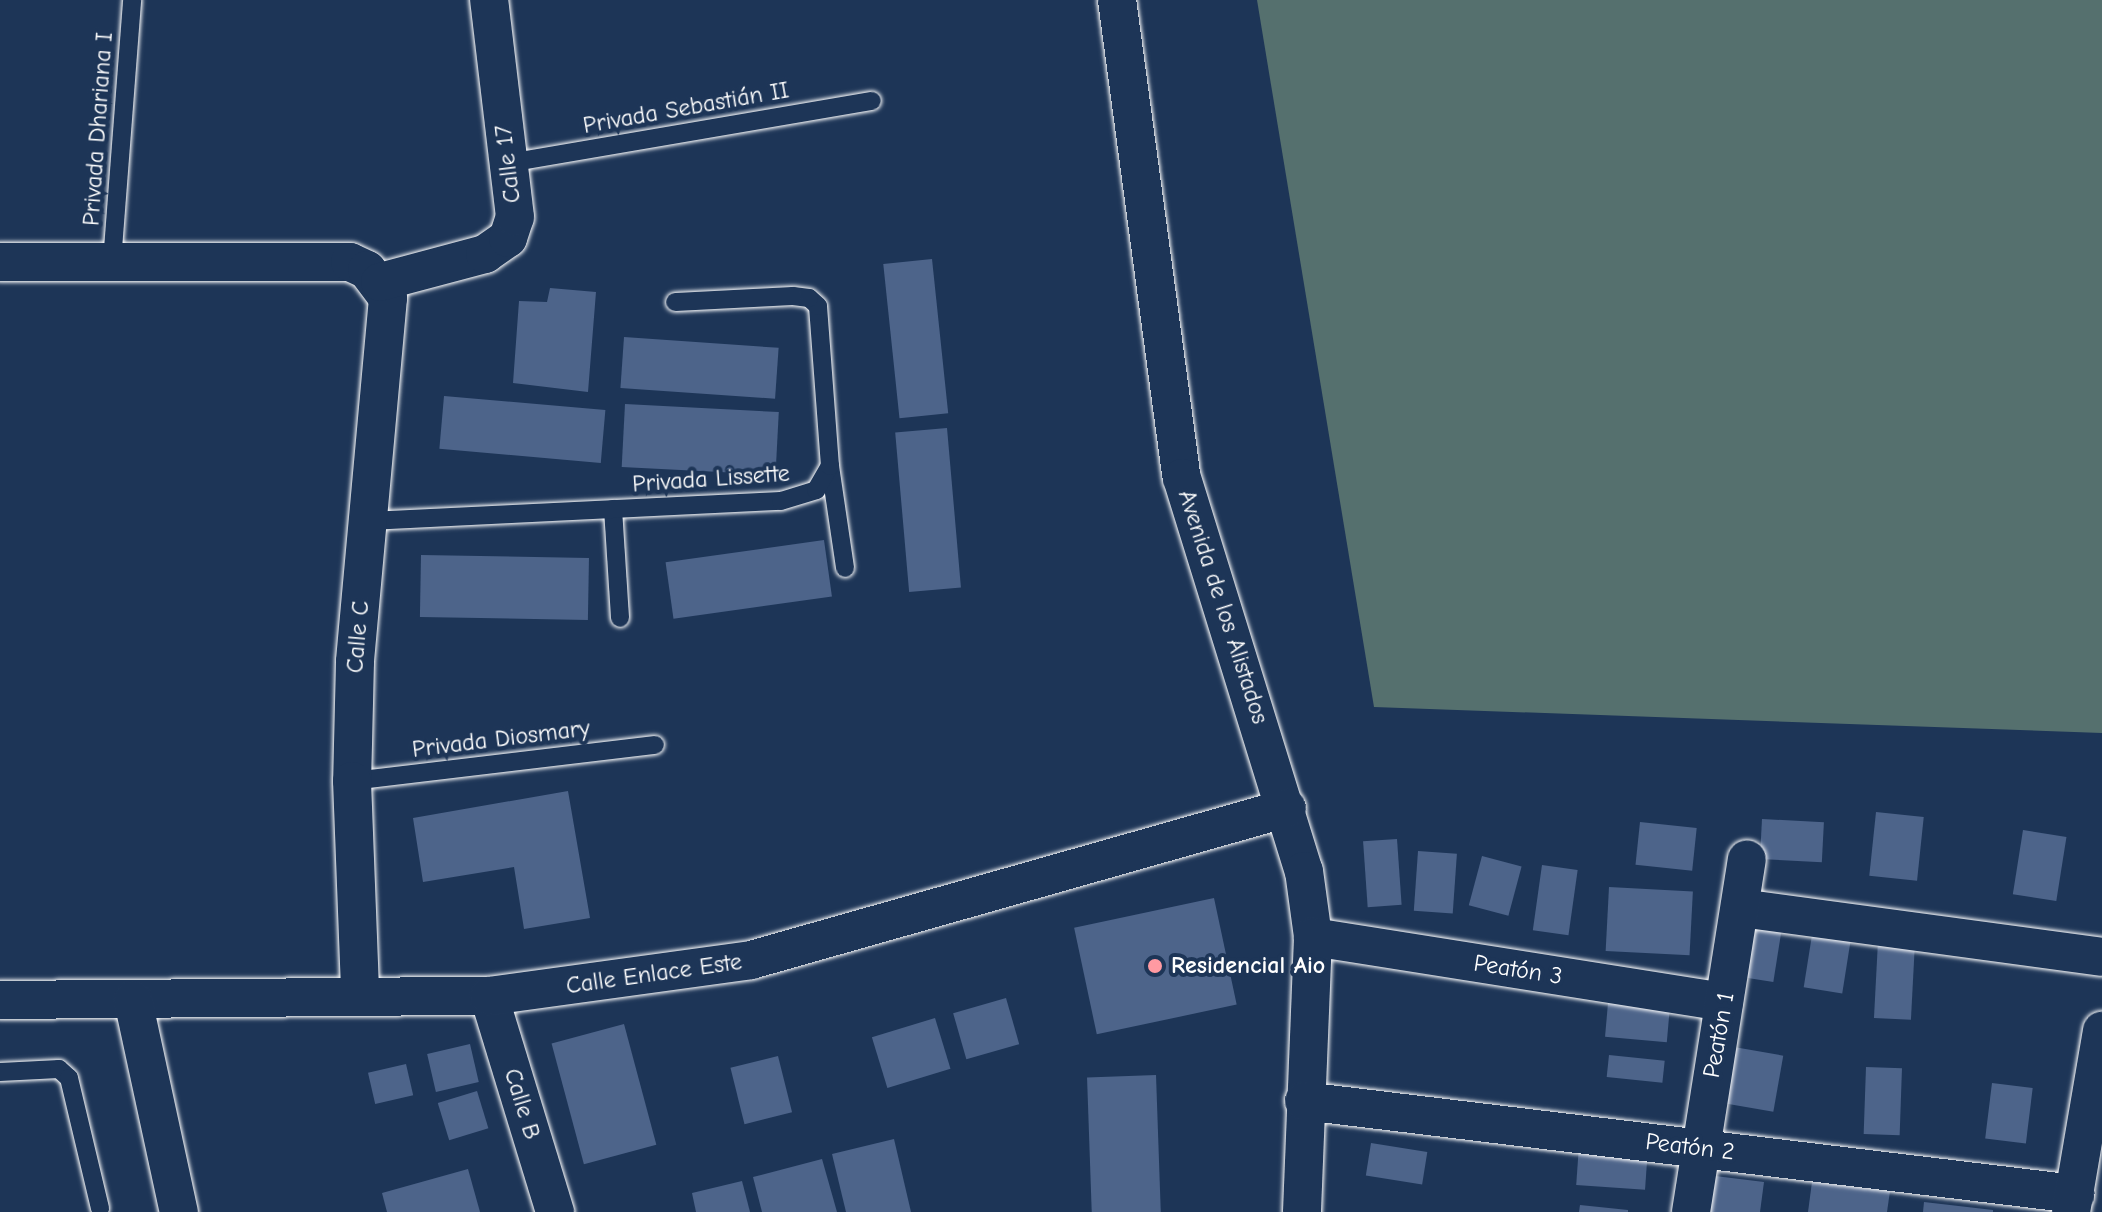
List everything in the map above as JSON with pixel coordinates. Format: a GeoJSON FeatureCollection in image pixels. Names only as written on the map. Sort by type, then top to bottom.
{"type":"FeatureCollection","features":[{"type":"Feature","properties":{"kind":"street","name":"Calle 17"},"geometry":{"type":"LineString","coordinates":[[380,282],[485,254],[508,238],[515,217],[489,0]]}},
{"type":"Feature","properties":{"kind":"street","name":"Avenida de los Alistados"},"geometry":{"type":"LineString","coordinates":[[1117,0],[1182,478],[1287,808],[1304,871],[1313,937],[1304,1101],[1302,1212]]}},
{"type":"Feature","properties":{"kind":"street"},"geometry":{"type":"LineString","coordinates":[[0,262],[350,262],[380,282]]}},
{"type":"Feature","properties":{"kind":"street","name":"Calle C"},"geometry":{"type":"LineString","coordinates":[[360,994],[352,781],[355,662],[390,317],[380,282]]}},
{"type":"Feature","properties":{"kind":"street","name":"Calle Enlace Este"},"geometry":{"type":"LineString","coordinates":[[0,1000],[360,994],[489,996],[751,960],[1287,808]]}},
{"type":"Feature","properties":{"kind":"street","name":"Peatón 1"},"geometry":{"type":"LineString","coordinates":[[1691,1212],[1747,859]]}},
{"type":"Feature","properties":{"kind":"street"},"geometry":{"type":"LineString","coordinates":[[1741,908],[2102,957]]}},
{"type":"Feature","properties":{"kind":"street","name":"Peatón 3"},"geometry":{"type":"LineString","coordinates":[[1313,937],[1724,1002]]}},
{"type":"Feature","properties":{"kind":"street","name":"Calle B"},"geometry":{"type":"LineString","coordinates":[[489,996],[555,1212]]}},
{"type":"Feature","properties":{"kind":"street"},"geometry":{"type":"LineString","coordinates":[[133,1000],[179,1212]]}},
{"type":"Feature","properties":{"kind":"street"},"geometry":{"type":"LineString","coordinates":[[2073,1203],[2102,1031]]}},
{"type":"Feature","properties":{"kind":"street","name":"Peatón 2"},"geometry":{"type":"LineString","coordinates":[[1304,1101],[1699,1148],[2073,1203]]}},
{"type":"Feature","properties":{"kind":"lane","name":"Privada Dhariana I"},"geometry":{"type":"LineString","coordinates":[[112,262],[132,0]]}},
{"type":"Feature","properties":{"kind":"lane","name":"Privada Sebastián II"},"geometry":{"type":"LineString","coordinates":[[508,163],[872,101]]}},
{"type":"Feature","properties":{"kind":"lane"},"geometry":{"type":"LineString","coordinates":[[675,302],[793,296],[809,298],[818,306],[830,466],[845,568]]}},
{"type":"Feature","properties":{"kind":"lane","name":"Privada Lissette"},"geometry":{"type":"LineString","coordinates":[[369,521],[801,498],[816,490],[830,466]]}},
{"type":"Feature","properties":{"kind":"lane"},"geometry":{"type":"LineString","coordinates":[[613,509],[620,618]]}},
{"type":"Feature","properties":{"kind":"lane","name":"Privada Diosmary"},"geometry":{"type":"LineString","coordinates":[[352,781],[655,745]]}},
{"type":"Feature","properties":{"kind":"lane"},"geometry":{"type":"LineString","coordinates":[[0,1072],[59,1069],[69,1078],[100,1208]]}},
{"type":"Feature","properties":{"kind":"green space"},"geometry":{"type":"Polygon","coordinates":[[[1257,0],[2102,0],[2102,733],[1374,707],[1257,0]]]}},
{"type":"Feature","properties":{"kind":"building"},"geometry":{"type":"Polygon","coordinates":[[[932,259],[948,413],[899,418],[883,264],[932,259]]]}},
{"type":"Feature","properties":{"kind":"building"},"geometry":{"type":"Polygon","coordinates":[[[550,288],[596,292],[588,392],[513,383],[519,301],[547,302],[550,288]]]}},
{"type":"Feature","properties":{"kind":"building"},"geometry":{"type":"Polygon","coordinates":[[[624,337],[779,348],[775,399],[620,388],[624,337]]]}},
{"type":"Feature","properties":{"kind":"building"},"geometry":{"type":"Polygon","coordinates":[[[444,396],[605,410],[601,463],[439,449],[444,396]]]}},
{"type":"Feature","properties":{"kind":"building"},"geometry":{"type":"Polygon","coordinates":[[[625,404],[779,412],[775,475],[622,467],[625,404]]]}},
{"type":"Feature","properties":{"kind":"building"},"geometry":{"type":"Polygon","coordinates":[[[947,428],[961,587],[909,592],[895,433],[947,428]]]}},
{"type":"Feature","properties":{"kind":"building"},"geometry":{"type":"Polygon","coordinates":[[[824,540],[832,596],[673,619],[666,562],[824,540]]]}},
{"type":"Feature","properties":{"kind":"building"},"geometry":{"type":"Polygon","coordinates":[[[421,555],[589,558],[588,620],[420,617],[421,555]]]}},
{"type":"Feature","properties":{"kind":"building"},"geometry":{"type":"Polygon","coordinates":[[[568,791],[590,918],[524,929],[514,867],[423,882],[413,818],[568,791]]]}},
{"type":"Feature","properties":{"kind":"building"},"geometry":{"type":"Polygon","coordinates":[[[1876,812],[1924,817],[1917,881],[1869,876],[1876,812]]]}},
{"type":"Feature","properties":{"kind":"building"},"geometry":{"type":"Polygon","coordinates":[[[1762,819],[1824,822],[1822,862],[1760,859],[1762,819]]]}},
{"type":"Feature","properties":{"kind":"building"},"geometry":{"type":"Polygon","coordinates":[[[1640,822],[1697,828],[1692,871],[1636,865],[1640,822]]]}},
{"type":"Feature","properties":{"kind":"building"},"geometry":{"type":"Polygon","coordinates":[[[2023,830],[2066,837],[2056,901],[2013,894],[2023,830]]]}},
{"type":"Feature","properties":{"kind":"building"},"geometry":{"type":"Polygon","coordinates":[[[1397,839],[1402,905],[1368,907],[1363,841],[1397,839]]]}},
{"type":"Feature","properties":{"kind":"building"},"geometry":{"type":"Polygon","coordinates":[[[1418,851],[1457,854],[1453,914],[1414,911],[1418,851]]]}},
{"type":"Feature","properties":{"kind":"building"},"geometry":{"type":"Polygon","coordinates":[[[1482,856],[1522,867],[1508,916],[1469,905],[1482,856]]]}},
{"type":"Feature","properties":{"kind":"building"},"geometry":{"type":"Polygon","coordinates":[[[1542,865],[1578,870],[1568,935],[1533,930],[1542,865]]]}},
{"type":"Feature","properties":{"kind":"building"},"geometry":{"type":"Polygon","coordinates":[[[1609,887],[1693,891],[1690,955],[1606,951],[1609,887]]]}},
{"type":"Feature","properties":{"kind":"building","name":"Residencial Aio"},"geometry":{"type":"Polygon","coordinates":[[[1214,898],[1237,1005],[1097,1034],[1074,928],[1214,898]]]}},
{"type":"Feature","properties":{"kind":"building"},"geometry":{"type":"Polygon","coordinates":[[[1746,918],[1783,924],[1773,982],[1737,976],[1746,918]]]}},
{"type":"Feature","properties":{"kind":"building"},"geometry":{"type":"Polygon","coordinates":[[[1812,935],[1851,941],[1842,993],[1804,987],[1812,935]]]}},
{"type":"Feature","properties":{"kind":"building"},"geometry":{"type":"Polygon","coordinates":[[[1878,941],[1915,943],[1911,1020],[1874,1018],[1878,941]]]}},
{"type":"Feature","properties":{"kind":"building"},"geometry":{"type":"Polygon","coordinates":[[[1006,998],[1019,1044],[966,1059],[953,1013],[1006,998]]]}},
{"type":"Feature","properties":{"kind":"building"},"geometry":{"type":"Polygon","coordinates":[[[1608,1003],[1670,1008],[1667,1042],[1605,1037],[1608,1003]]]}},
{"type":"Feature","properties":{"kind":"building"},"geometry":{"type":"Polygon","coordinates":[[[935,1018],[950,1069],[887,1088],[872,1037],[935,1018]]]}},
{"type":"Feature","properties":{"kind":"building"},"geometry":{"type":"Polygon","coordinates":[[[624,1024],[656,1145],[584,1164],[552,1043],[624,1024]]]}},
{"type":"Feature","properties":{"kind":"building"},"geometry":{"type":"Polygon","coordinates":[[[470,1044],[479,1082],[436,1092],[427,1054],[470,1044]]]}},
{"type":"Feature","properties":{"kind":"building"},"geometry":{"type":"Polygon","coordinates":[[[1734,1047],[1783,1056],[1773,1112],[1724,1103],[1734,1047]]]}},
{"type":"Feature","properties":{"kind":"building"},"geometry":{"type":"Polygon","coordinates":[[[1609,1055],[1665,1061],[1662,1083],[1607,1077],[1609,1055]]]}},
{"type":"Feature","properties":{"kind":"building"},"geometry":{"type":"Polygon","coordinates":[[[778,1056],[792,1112],[744,1124],[730,1068],[778,1056]]]}},
{"type":"Feature","properties":{"kind":"building"},"geometry":{"type":"Polygon","coordinates":[[[406,1064],[413,1095],[375,1104],[368,1073],[406,1064]]]}},
{"type":"Feature","properties":{"kind":"building"},"geometry":{"type":"Polygon","coordinates":[[[1866,1067],[1902,1068],[1900,1135],[1864,1134],[1866,1067]]]}},
{"type":"Feature","properties":{"kind":"building"},"geometry":{"type":"Polygon","coordinates":[[[1156,1075],[1161,1212],[1092,1212],[1087,1077],[1156,1075]]]}},
{"type":"Feature","properties":{"kind":"building"},"geometry":{"type":"Polygon","coordinates":[[[1992,1083],[2033,1088],[2026,1144],[1985,1139],[1992,1083]]]}},
{"type":"Feature","properties":{"kind":"building"},"geometry":{"type":"Polygon","coordinates":[[[477,1091],[488,1128],[449,1140],[438,1103],[477,1091]]]}},
{"type":"Feature","properties":{"kind":"building"},"geometry":{"type":"Polygon","coordinates":[[[894,1139],[911,1212],[846,1212],[832,1154],[894,1139]]]}},
{"type":"Feature","properties":{"kind":"building"},"geometry":{"type":"Polygon","coordinates":[[[1371,1143],[1427,1152],[1422,1185],[1366,1176],[1371,1143]]]}},
{"type":"Feature","properties":{"kind":"building"},"geometry":{"type":"Polygon","coordinates":[[[1579,1145],[1648,1150],[1645,1190],[1576,1185],[1579,1145]]]}},
{"type":"Feature","properties":{"kind":"building"},"geometry":{"type":"Polygon","coordinates":[[[822,1159],[837,1212],[762,1212],[753,1177],[822,1159]]]}},
{"type":"Feature","properties":{"kind":"building"},"geometry":{"type":"Polygon","coordinates":[[[468,1169],[480,1212],[387,1212],[382,1193],[468,1169]]]}},
{"type":"Feature","properties":{"kind":"building"},"geometry":{"type":"Polygon","coordinates":[[[1707,1175],[1764,1182],[1760,1212],[1702,1212],[1707,1175]]]}},
{"type":"Feature","properties":{"kind":"building"},"geometry":{"type":"Polygon","coordinates":[[[742,1181],[750,1212],[696,1212],[692,1193],[742,1181]]]}},
{"type":"Feature","properties":{"kind":"building"},"geometry":{"type":"Polygon","coordinates":[[[1812,1182],[1890,1191],[1887,1212],[1808,1212],[1812,1182]]]}},
{"type":"Feature","properties":{"kind":"building"},"geometry":{"type":"Polygon","coordinates":[[[1924,1202],[1993,1210],[1993,1212],[1923,1212],[1924,1202]]]}},
{"type":"Feature","properties":{"kind":"building"},"geometry":{"type":"Polygon","coordinates":[[[1580,1205],[1628,1210],[1628,1212],[1579,1212],[1580,1205]]]}},
{"type":"Feature","properties":{"kind":"place","name":"Residencial Aio"},"geometry":{"type":"Point","coordinates":[1155,966]}}]}
